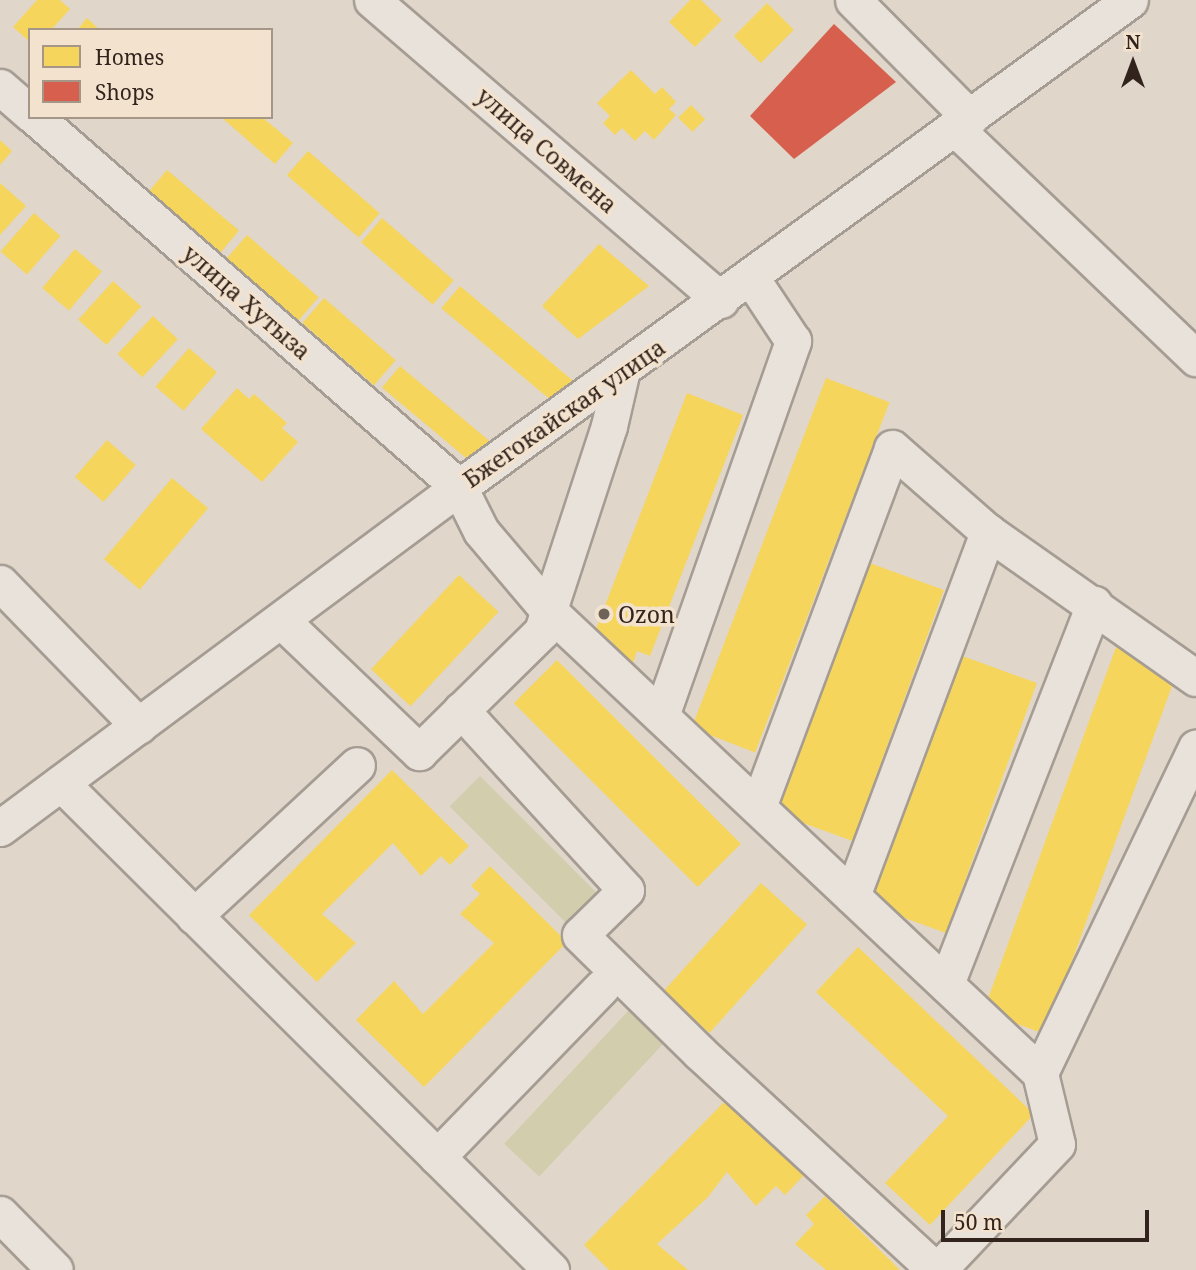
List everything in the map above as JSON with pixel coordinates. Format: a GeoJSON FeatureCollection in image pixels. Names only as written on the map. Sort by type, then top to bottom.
{"type":"FeatureCollection","features":[{"type":"Feature","properties":{"kind":"street","name":"улица Совмена"},"geometry":{"type":"LineString","coordinates":[[372,0],[721,300]]}},
{"type":"Feature","properties":{"kind":"street"},"geometry":{"type":"LineString","coordinates":[[853,0],[963,124],[1196,358]]}},
{"type":"Feature","properties":{"kind":"street","name":"Бжегокайская улица"},"geometry":{"type":"LineString","coordinates":[[0,828],[460,487],[752,279],[1130,0]]}},
{"type":"Feature","properties":{"kind":"street"},"geometry":{"type":"LineString","coordinates":[[0,87],[28,111]]}},
{"type":"Feature","properties":{"kind":"street","name":"улица Хутыза"},"geometry":{"type":"LineString","coordinates":[[37,119],[460,487]]}},
{"type":"Feature","properties":{"kind":"street"},"geometry":{"type":"LineString","coordinates":[[661,716],[793,341],[752,279]]}},
{"type":"Feature","properties":{"kind":"street"},"geometry":{"type":"LineString","coordinates":[[282,621],[419,752],[542,631],[609,426],[621,374]]}},
{"type":"Feature","properties":{"kind":"street"},"geometry":{"type":"LineString","coordinates":[[758,807],[892,448],[988,532],[1196,678]]}},
{"type":"Feature","properties":{"kind":"street"},"geometry":{"type":"LineString","coordinates":[[460,487],[481,531],[548,610],[1040,1073],[1057,1144],[937,1270],[699,1052],[580,935],[626,890],[461,710]]}},
{"type":"Feature","properties":{"kind":"street"},"geometry":{"type":"LineString","coordinates":[[852,895],[988,532]]}},
{"type":"Feature","properties":{"kind":"street"},"geometry":{"type":"LineString","coordinates":[[0,583],[139,726]]}},
{"type":"Feature","properties":{"kind":"street"},"geometry":{"type":"LineString","coordinates":[[946,984],[1094,604]]}},
{"type":"Feature","properties":{"kind":"street"},"geometry":{"type":"LineString","coordinates":[[1040,1073],[1196,747]]}},
{"type":"Feature","properties":{"kind":"street"},"geometry":{"type":"LineString","coordinates":[[194,916],[357,765]]}},
{"type":"Feature","properties":{"kind":"street"},"geometry":{"type":"LineString","coordinates":[[61,783],[551,1270]]}},
{"type":"Feature","properties":{"kind":"street"},"geometry":{"type":"LineString","coordinates":[[437,1157],[602,987]]}},
{"type":"Feature","properties":{"kind":"street"},"geometry":{"type":"LineString","coordinates":[[0,1214],[55,1270]]}},
{"type":"Feature","properties":{"kind":"shaded area"},"geometry":{"type":"Polygon","coordinates":[[[480,776],[600,896],[570,927],[450,806],[480,776]]]}},
{"type":"Feature","properties":{"kind":"shaded area"},"geometry":{"type":"Polygon","coordinates":[[[629,1010],[664,1043],[539,1177],[504,1144],[629,1010]]]}},
{"type":"Feature","properties":{"kind":"building: Homes"},"geometry":{"type":"Polygon","coordinates":[[[37,0],[60,0],[70,9],[53,28],[28,28],[28,40],[13,27],[37,0]]]}},
{"type":"Feature","properties":{"kind":"building: Homes"},"geometry":{"type":"Polygon","coordinates":[[[690,0],[701,0],[722,20],[695,47],[669,22],[690,0]]]}},
{"type":"Feature","properties":{"kind":"building: Homes"},"geometry":{"type":"Polygon","coordinates":[[[767,3],[794,30],[761,63],[734,36],[767,3]]]}},
{"type":"Feature","properties":{"kind":"building: Homes"},"geometry":{"type":"Polygon","coordinates":[[[87,18],[98,28],[79,28],[87,18]]]}},
{"type":"Feature","properties":{"kind":"building: Homes"},"geometry":{"type":"Polygon","coordinates":[[[631,70],[655,94],[662,87],[676,102],[669,109],[676,115],[654,140],[645,131],[635,141],[622,128],[615,135],[603,123],[610,116],[597,103],[631,70]]]}},
{"type":"Feature","properties":{"kind":"building: Homes"},"geometry":{"type":"Polygon","coordinates":[[[691,105],[705,119],[692,132],[678,118],[691,105]]]}},
{"type":"Feature","properties":{"kind":"building: Homes"},"geometry":{"type":"Polygon","coordinates":[[[223,119],[264,119],[293,143],[275,164],[223,119]]]}},
{"type":"Feature","properties":{"kind":"building: Homes"},"geometry":{"type":"Polygon","coordinates":[[[0,140],[12,151],[0,165],[0,140]]]}},
{"type":"Feature","properties":{"kind":"building: Homes"},"geometry":{"type":"Polygon","coordinates":[[[308,151],[380,213],[359,237],[287,175],[308,151]]]}},
{"type":"Feature","properties":{"kind":"building: Homes"},"geometry":{"type":"Polygon","coordinates":[[[167,170],[239,230],[218,255],[146,195],[167,170]]]}},
{"type":"Feature","properties":{"kind":"building: Homes"},"geometry":{"type":"Polygon","coordinates":[[[0,183],[26,206],[0,235],[0,183]]]}},
{"type":"Feature","properties":{"kind":"building: Homes"},"geometry":{"type":"Polygon","coordinates":[[[34,213],[60,236],[27,274],[1,251],[34,213]]]}},
{"type":"Feature","properties":{"kind":"building: Homes"},"geometry":{"type":"Polygon","coordinates":[[[382,218],[454,280],[433,304],[361,242],[382,218]]]}},
{"type":"Feature","properties":{"kind":"building: Homes"},"geometry":{"type":"Polygon","coordinates":[[[247,235],[319,297],[297,322],[225,260],[247,235]]]}},
{"type":"Feature","properties":{"kind":"building: Homes"},"geometry":{"type":"Polygon","coordinates":[[[599,244],[649,286],[578,339],[542,306],[599,244]]]}},
{"type":"Feature","properties":{"kind":"building: Homes"},"geometry":{"type":"Polygon","coordinates":[[[75,249],[102,271],[69,311],[42,288],[75,249]]]}},
{"type":"Feature","properties":{"kind":"building: Homes"},"geometry":{"type":"Polygon","coordinates":[[[113,281],[141,306],[106,345],[78,320],[113,281]]]}},
{"type":"Feature","properties":{"kind":"building: Homes"},"geometry":{"type":"Polygon","coordinates":[[[460,286],[577,384],[559,407],[441,308],[460,286]]]}},
{"type":"Feature","properties":{"kind":"building: Homes"},"geometry":{"type":"Polygon","coordinates":[[[324,298],[396,360],[374,385],[302,323],[324,298]]]}},
{"type":"Feature","properties":{"kind":"building: Homes"},"geometry":{"type":"Polygon","coordinates":[[[153,316],[178,339],[142,377],[118,354],[153,316]]]}},
{"type":"Feature","properties":{"kind":"building: Homes"},"geometry":{"type":"Polygon","coordinates":[[[189,348],[217,372],[183,411],[156,386],[189,348]]]}},
{"type":"Feature","properties":{"kind":"building: Homes"},"geometry":{"type":"Polygon","coordinates":[[[400,366],[494,445],[476,467],[382,387],[400,366]]]}},
{"type":"Feature","properties":{"kind":"building: Homes"},"geometry":{"type":"Polygon","coordinates":[[[826,378],[889,402],[755,752],[692,728],[826,378]]]}},
{"type":"Feature","properties":{"kind":"building: Homes"},"geometry":{"type":"Polygon","coordinates":[[[237,388],[249,399],[254,394],[287,423],[282,428],[298,442],[262,482],[201,429],[237,388]]]}},
{"type":"Feature","properties":{"kind":"building: Homes"},"geometry":{"type":"Polygon","coordinates":[[[687,393],[743,415],[650,656],[637,651],[633,663],[607,653],[612,641],[594,634],[687,393]]]}},
{"type":"Feature","properties":{"kind":"building: Homes"},"geometry":{"type":"Polygon","coordinates":[[[107,440],[136,465],[104,502],[75,477],[107,440]]]}},
{"type":"Feature","properties":{"kind":"building: Homes"},"geometry":{"type":"Polygon","coordinates":[[[172,478],[208,508],[140,589],[104,559],[172,478]]]}},
{"type":"Feature","properties":{"kind":"building: Homes"},"geometry":{"type":"Polygon","coordinates":[[[864,561],[944,590],[853,841],[773,812],[864,561]]]}},
{"type":"Feature","properties":{"kind":"building: Homes"},"geometry":{"type":"Polygon","coordinates":[[[459,575],[498,612],[411,706],[371,669],[459,575]]]}},
{"type":"Feature","properties":{"kind":"building: Homes"},"geometry":{"type":"Polygon","coordinates":[[[1116,647],[1178,670],[1045,1034],[983,1012],[1116,647]]]}},
{"type":"Feature","properties":{"kind":"building: Homes"},"geometry":{"type":"Polygon","coordinates":[[[957,654],[1037,683],[946,933],[866,904],[957,654]]]}},
{"type":"Feature","properties":{"kind":"building: Homes"},"geometry":{"type":"Polygon","coordinates":[[[557,660],[741,844],[698,887],[514,703],[557,660]]]}},
{"type":"Feature","properties":{"kind":"building: Homes"},"geometry":{"type":"Polygon","coordinates":[[[392,770],[469,846],[450,865],[441,856],[421,876],[393,843],[322,914],[356,943],[317,982],[249,915],[392,770]]]}},
{"type":"Feature","properties":{"kind":"building: Homes"},"geometry":{"type":"Polygon","coordinates":[[[490,866],[567,942],[424,1087],[356,1020],[394,981],[423,1014],[494,943],[460,914],[480,894],[471,886],[490,866]]]}},
{"type":"Feature","properties":{"kind":"building: Homes"},"geometry":{"type":"Polygon","coordinates":[[[761,883],[807,924],[709,1033],[663,991],[761,883]]]}},
{"type":"Feature","properties":{"kind":"building: Homes"},"geometry":{"type":"Polygon","coordinates":[[[858,947],[1034,1114],[930,1225],[885,1183],[948,1116],[816,992],[858,947]]]}},
{"type":"Feature","properties":{"kind":"building: Homes"},"geometry":{"type":"Polygon","coordinates":[[[727,1099],[804,1175],[785,1195],[776,1186],[756,1206],[727,1172],[708,1197],[657,1244],[688,1270],[609,1270],[584,1245],[727,1099]]]}},
{"type":"Feature","properties":{"kind":"building: Homes"},"geometry":{"type":"Polygon","coordinates":[[[825,1196],[900,1270],[826,1270],[795,1244],[814,1224],[806,1215],[825,1196]]]}},
{"type":"Feature","properties":{"kind":"building: Shops"},"geometry":{"type":"Polygon","coordinates":[[[834,24],[896,82],[794,159],[750,116],[834,24]]]}},
{"type":"Feature","properties":{"kind":"place","name":"Ozon"},"geometry":{"type":"Point","coordinates":[604,614]}}]}
